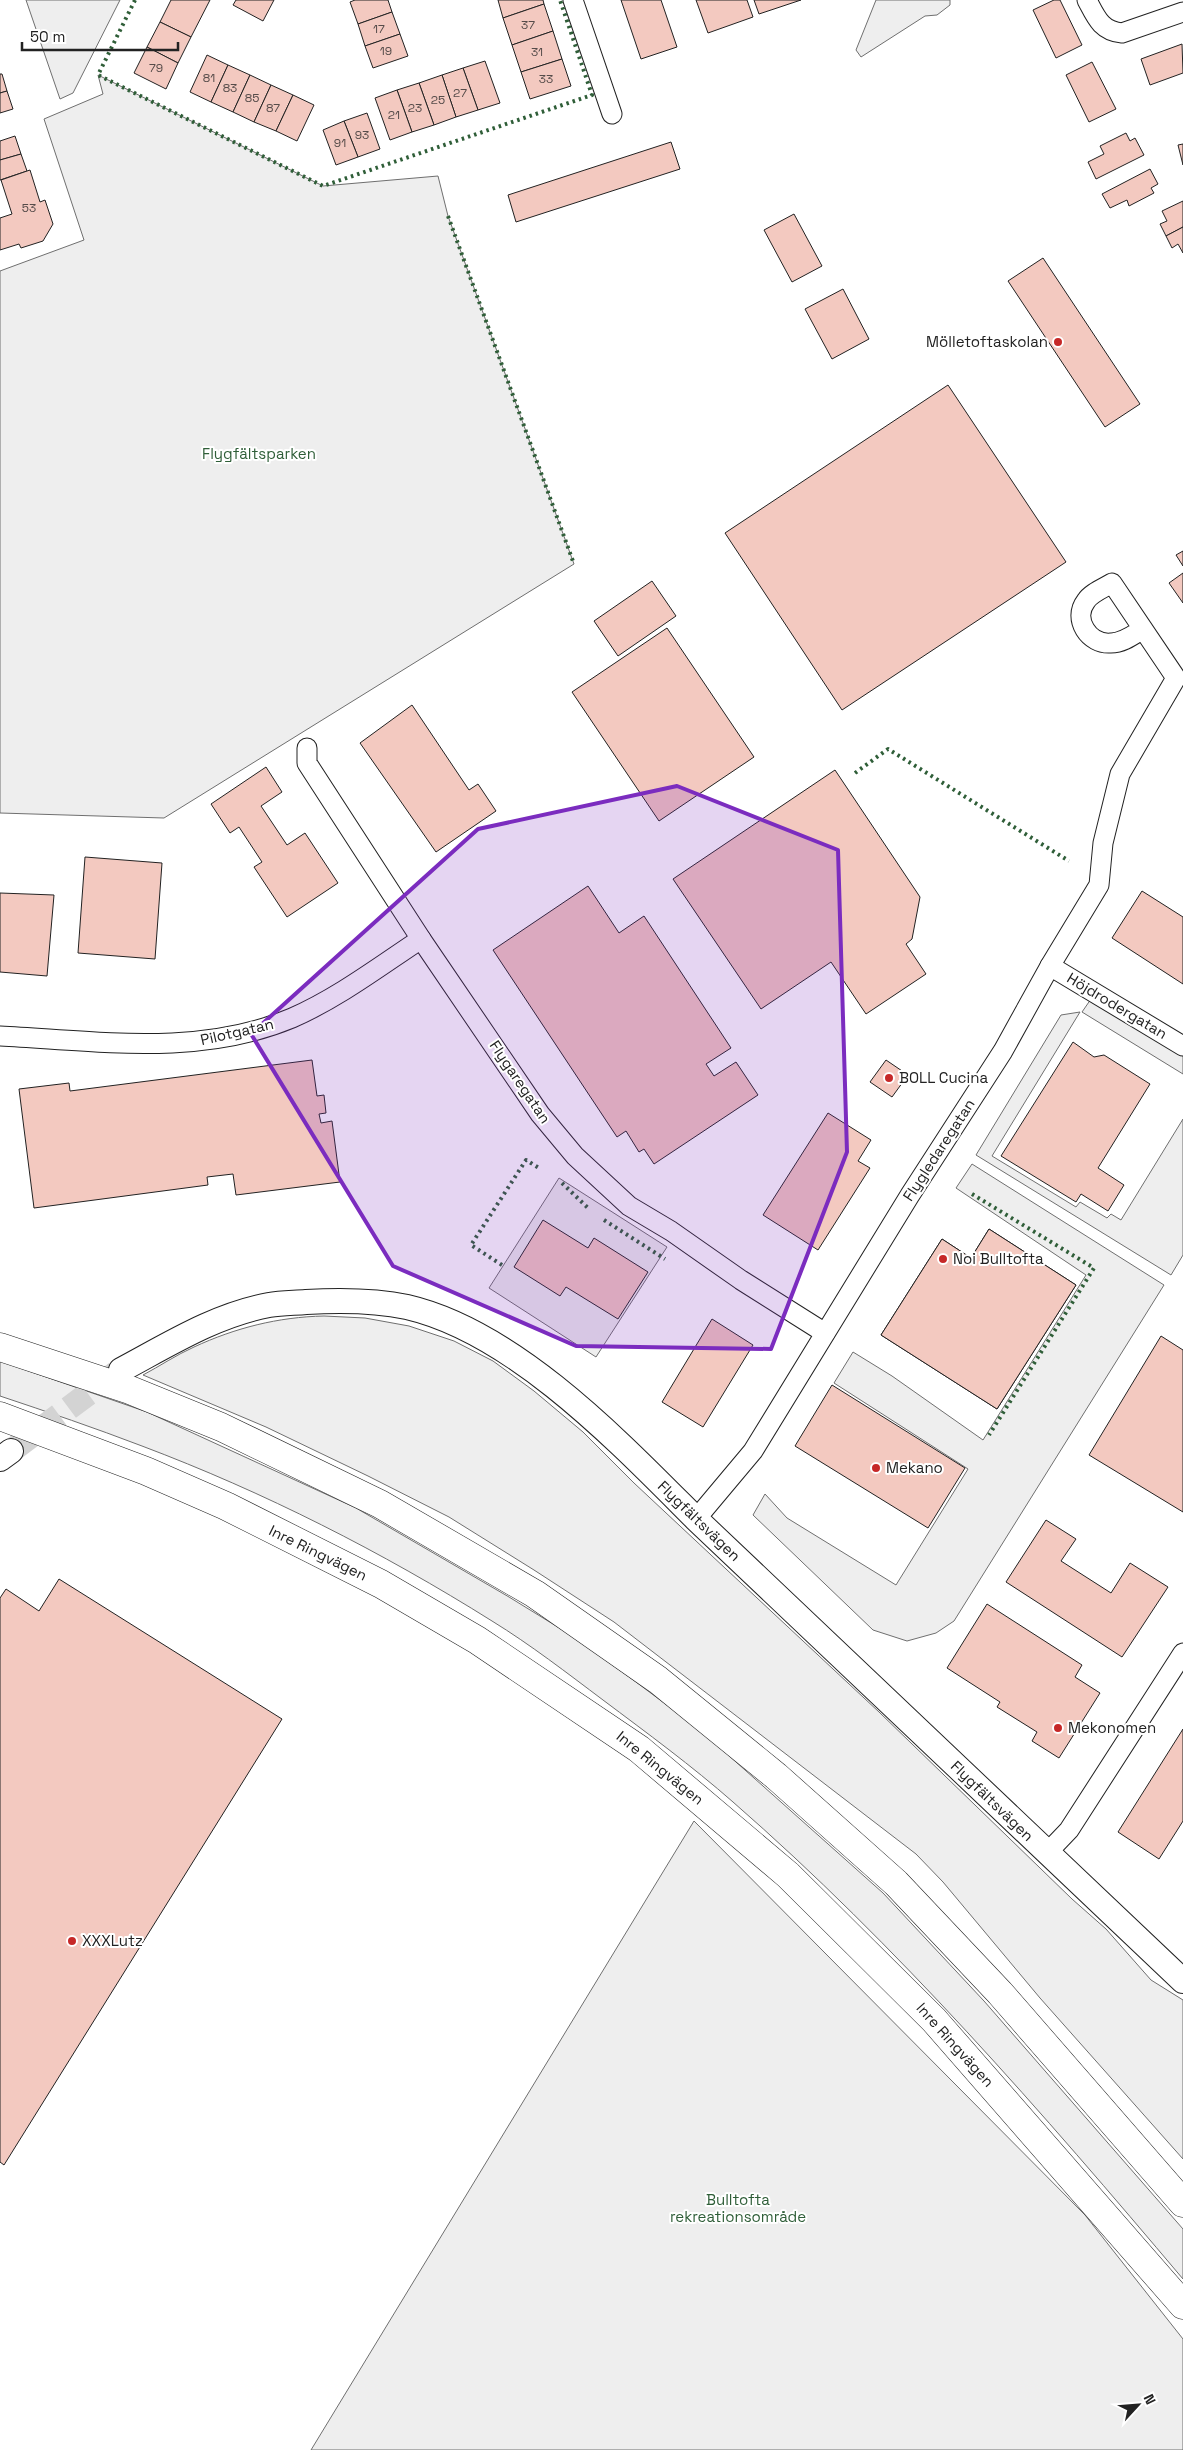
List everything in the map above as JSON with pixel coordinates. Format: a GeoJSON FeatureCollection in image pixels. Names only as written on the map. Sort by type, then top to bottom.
{"type":"FeatureCollection","features":[{"type":"Feature","properties":{"kind":"highway"},"geometry":{"type":"LineString","coordinates":[[0,1347],[130,1390],[221,1427],[380,1504],[535,1594],[658,1680],[776,1776],[896,1883],[1000,1993],[1183,2203]]}},
{"type":"Feature","properties":{"kind":"highway","name":"Inre Ringvägen"},"geometry":{"type":"LineString","coordinates":[[0,1416],[146,1471],[226,1506],[381,1584],[477,1640],[639,1749],[788,1875],[934,2020],[1183,2306]]}},
{"type":"Feature","properties":{"kind":"highway"},"geometry":{"type":"LineString","coordinates":[[1098,2104],[1183,2183]]}},
{"type":"Feature","properties":{"kind":"street"},"geometry":{"type":"LineString","coordinates":[[573,0],[612,114]]}},
{"type":"Feature","properties":{"kind":"street"},"geometry":{"type":"LineString","coordinates":[[1087,0],[1103,27],[1112,32],[1122,32],[1183,12]]}},
{"type":"Feature","properties":{"kind":"street","name":"Flygledaregatan"},"geometry":{"type":"LineString","coordinates":[[696,1519],[753,1451],[910,1195],[1003,1051],[1050,966],[1099,885],[1103,843],[1120,774],[1176,678],[1143,629]]}},
{"type":"Feature","properties":{"kind":"street","name":"Flygaregatan"},"geometry":{"type":"LineString","coordinates":[[307,748],[307,763],[422,940],[540,1114],[561,1140],[598,1179],[630,1206],[825,1333]]}},
{"type":"Feature","properties":{"kind":"street","name":"Pilotgatan"},"geometry":{"type":"LineString","coordinates":[[0,1036],[159,1044],[212,1041],[253,1031],[292,1018],[350,986],[422,940]]}},
{"type":"Feature","properties":{"kind":"street","name":"Höjdrodergatan"},"geometry":{"type":"LineString","coordinates":[[1050,966],[1183,1046]]}},
{"type":"Feature","properties":{"kind":"street","name":"Flygfältsvägen"},"geometry":{"type":"LineString","coordinates":[[121,1370],[208,1324],[269,1305],[347,1299],[408,1308],[456,1324],[505,1351],[555,1388],[642,1466],[1183,1981]]}},
{"type":"Feature","properties":{"kind":"street"},"geometry":{"type":"LineString","coordinates":[[1047,1853],[1068,1830],[1183,1654]]}},
{"type":"Feature","properties":{"kind":"highlighted area"},"geometry":{"type":"Polygon","coordinates":[[[677,786],[838,850],[847,1152],[771,1349],[576,1346],[393,1266],[251,1034],[478,829],[677,786]]]}},
{"type":"Feature","properties":{"kind":"green space"},"geometry":{"type":"Polygon","coordinates":[[[26,0],[120,0],[73,93],[60,99],[26,0]]]}},
{"type":"Feature","properties":{"kind":"green space"},"geometry":{"type":"Polygon","coordinates":[[[876,0],[950,0],[950,5],[937,15],[925,16],[861,57],[856,50],[876,0]]]}},
{"type":"Feature","properties":{"kind":"green space","name":"Flygfältsparken"},"geometry":{"type":"Polygon","coordinates":[[[98,75],[323,186],[438,176],[448,216],[574,564],[164,818],[0,813],[0,271],[84,240],[44,119],[103,94],[98,75]]]}},
{"type":"Feature","properties":{"kind":"green space"},"geometry":{"type":"Polygon","coordinates":[[[1091,999],[1183,1056],[1183,1074],[1082,1012],[1091,999]]]}},
{"type":"Feature","properties":{"kind":"green space"},"geometry":{"type":"Polygon","coordinates":[[[1080,1012],[992,1156],[1076,1207],[1080,1202],[1107,1218],[1111,1214],[1121,1220],[1183,1119],[1183,1255],[1171,1275],[976,1155],[1061,1015],[1080,1012]]]}},
{"type":"Feature","properties":{"kind":"green space"},"geometry":{"type":"Polygon","coordinates":[[[972,1164],[1164,1285],[954,1621],[936,1633],[907,1641],[873,1630],[753,1515],[765,1494],[787,1518],[896,1585],[968,1469],[834,1383],[853,1352],[892,1376],[983,1440],[1086,1275],[956,1188],[972,1164]]]}},
{"type":"Feature","properties":{"kind":"green space"},"geometry":{"type":"Polygon","coordinates":[[[559,1178],[667,1247],[596,1357],[489,1288],[559,1178]]]}},
{"type":"Feature","properties":{"kind":"green space"},"geometry":{"type":"Polygon","coordinates":[[[324,1316],[365,1318],[409,1326],[454,1341],[493,1361],[534,1391],[583,1432],[634,1483],[879,1712],[1072,1899],[1106,1929],[1151,1980],[1183,2000],[1183,2159],[1040,1998],[943,1882],[916,1854],[614,1622],[449,1517],[266,1427],[143,1375],[187,1350],[225,1334],[273,1321],[324,1316]]]}},
{"type":"Feature","properties":{"kind":"green space"},"geometry":{"type":"Polygon","coordinates":[[[0,1361],[147,1412],[356,1508],[574,1637],[699,1729],[883,1893],[984,2001],[1183,2229],[1183,2279],[1022,2093],[911,1972],[794,1857],[733,1802],[669,1750],[535,1649],[450,1596],[365,1547],[277,1503],[188,1464],[107,1433],[0,1396],[0,1361]]]}},
{"type":"Feature","properties":{"kind":"green space","name":"Bulltofta rekreationsområde"},"geometry":{"type":"Polygon","coordinates":[[[694,1821],[1085,2215],[1183,2339],[1183,2450],[311,2450],[694,1821]]]}},
{"type":"Feature","properties":{"kind":"building"},"geometry":{"type":"Polygon","coordinates":[[[171,0],[210,0],[191,37],[160,22],[171,0]]]}},
{"type":"Feature","properties":{"kind":"building"},"geometry":{"type":"Polygon","coordinates":[[[236,0],[274,0],[263,21],[233,5],[236,0]]]}},
{"type":"Feature","properties":{"kind":"building"},"geometry":{"type":"Polygon","coordinates":[[[355,0],[388,0],[392,12],[358,24],[350,2],[355,0]]]}},
{"type":"Feature","properties":{"kind":"building"},"geometry":{"type":"Polygon","coordinates":[[[498,0],[543,0],[544,4],[503,18],[498,0]]]}},
{"type":"Feature","properties":{"kind":"building"},"geometry":{"type":"Polygon","coordinates":[[[621,0],[661,0],[677,47],[641,59],[621,0]]]}},
{"type":"Feature","properties":{"kind":"building"},"geometry":{"type":"Polygon","coordinates":[[[696,0],[747,0],[753,17],[708,33],[696,0]]]}},
{"type":"Feature","properties":{"kind":"building"},"geometry":{"type":"Polygon","coordinates":[[[754,0],[801,0],[759,14],[754,0]]]}},
{"type":"Feature","properties":{"kind":"building"},"geometry":{"type":"Polygon","coordinates":[[[1054,0],[1060,0],[1082,45],[1056,58],[1033,10],[1054,0]]]}},
{"type":"Feature","properties":{"kind":"building"},"geometry":{"type":"Polygon","coordinates":[[[544,4],[553,31],[512,45],[503,18],[544,4]]]}},
{"type":"Feature","properties":{"kind":"building"},"geometry":{"type":"Polygon","coordinates":[[[392,12],[400,34],[365,46],[358,24],[392,12]]]}},
{"type":"Feature","properties":{"kind":"building"},"geometry":{"type":"Polygon","coordinates":[[[160,22],[191,37],[178,63],[147,47],[160,22]]]}},
{"type":"Feature","properties":{"kind":"building"},"geometry":{"type":"Polygon","coordinates":[[[553,31],[562,59],[521,72],[512,45],[553,31]]]}},
{"type":"Feature","properties":{"kind":"building"},"geometry":{"type":"Polygon","coordinates":[[[400,34],[408,56],[373,68],[365,46],[400,34]]]}},
{"type":"Feature","properties":{"kind":"building"},"geometry":{"type":"Polygon","coordinates":[[[1182,44],[1183,73],[1150,85],[1141,59],[1182,44]]]}},
{"type":"Feature","properties":{"kind":"building"},"geometry":{"type":"Polygon","coordinates":[[[147,47],[178,63],[166,89],[134,73],[147,47]]]}},
{"type":"Feature","properties":{"kind":"building"},"geometry":{"type":"Polygon","coordinates":[[[207,55],[228,65],[211,102],[190,92],[207,55]]]}},
{"type":"Feature","properties":{"kind":"building"},"geometry":{"type":"Polygon","coordinates":[[[562,59],[571,86],[530,99],[521,72],[562,59]]]}},
{"type":"Feature","properties":{"kind":"building"},"geometry":{"type":"Polygon","coordinates":[[[485,61],[500,103],[478,110],[463,68],[485,61]]]}},
{"type":"Feature","properties":{"kind":"building"},"geometry":{"type":"Polygon","coordinates":[[[1092,62],[1116,109],[1089,122],[1066,75],[1092,62]]]}},
{"type":"Feature","properties":{"kind":"building"},"geometry":{"type":"Polygon","coordinates":[[[228,65],[250,75],[233,112],[211,102],[228,65]]]}},
{"type":"Feature","properties":{"kind":"building"},"geometry":{"type":"Polygon","coordinates":[[[463,68],[478,110],[456,117],[442,75],[463,68]]]}},
{"type":"Feature","properties":{"kind":"building"},"geometry":{"type":"Polygon","coordinates":[[[0,74],[2,74],[7,91],[0,93],[0,74]]]}},
{"type":"Feature","properties":{"kind":"building"},"geometry":{"type":"Polygon","coordinates":[[[250,75],[271,85],[254,122],[233,112],[250,75]]]}},
{"type":"Feature","properties":{"kind":"building"},"geometry":{"type":"Polygon","coordinates":[[[442,75],[456,117],[434,125],[419,83],[442,75]]]}},
{"type":"Feature","properties":{"kind":"building"},"geometry":{"type":"Polygon","coordinates":[[[419,83],[434,125],[412,132],[397,90],[419,83]]]}},
{"type":"Feature","properties":{"kind":"building"},"geometry":{"type":"Polygon","coordinates":[[[271,85],[293,95],[276,131],[254,122],[271,85]]]}},
{"type":"Feature","properties":{"kind":"building"},"geometry":{"type":"Polygon","coordinates":[[[397,90],[412,132],[390,140],[375,98],[397,90]]]}},
{"type":"Feature","properties":{"kind":"building"},"geometry":{"type":"Polygon","coordinates":[[[7,91],[13,109],[0,113],[0,93],[7,91]]]}},
{"type":"Feature","properties":{"kind":"building"},"geometry":{"type":"Polygon","coordinates":[[[293,95],[314,105],[297,141],[276,131],[293,95]]]}},
{"type":"Feature","properties":{"kind":"building"},"geometry":{"type":"Polygon","coordinates":[[[367,113],[380,149],[358,157],[344,121],[367,113]]]}},
{"type":"Feature","properties":{"kind":"building"},"geometry":{"type":"Polygon","coordinates":[[[344,121],[358,157],[336,165],[323,130],[344,121]]]}},
{"type":"Feature","properties":{"kind":"building"},"geometry":{"type":"Polygon","coordinates":[[[1126,133],[1130,141],[1135,138],[1144,155],[1096,179],[1088,162],[1104,154],[1100,146],[1126,133]]]}},
{"type":"Feature","properties":{"kind":"building"},"geometry":{"type":"Polygon","coordinates":[[[15,136],[21,154],[0,160],[0,141],[15,136]]]}},
{"type":"Feature","properties":{"kind":"building"},"geometry":{"type":"Polygon","coordinates":[[[671,142],[680,169],[516,222],[508,195],[671,142]]]}},
{"type":"Feature","properties":{"kind":"building"},"geometry":{"type":"Polygon","coordinates":[[[1183,144],[1183,165],[1178,145],[1183,144]]]}},
{"type":"Feature","properties":{"kind":"building"},"geometry":{"type":"Polygon","coordinates":[[[21,154],[27,171],[0,180],[0,160],[21,154]]]}},
{"type":"Feature","properties":{"kind":"building"},"geometry":{"type":"Polygon","coordinates":[[[1150,169],[1158,184],[1151,188],[1154,193],[1129,206],[1127,200],[1110,208],[1102,194],[1150,169]]]}},
{"type":"Feature","properties":{"kind":"building"},"geometry":{"type":"Polygon","coordinates":[[[30,170],[40,202],[45,200],[53,224],[43,241],[21,248],[19,244],[0,250],[0,218],[12,214],[1,180],[30,170]]]}},
{"type":"Feature","properties":{"kind":"building"},"geometry":{"type":"Polygon","coordinates":[[[1183,201],[1183,227],[1166,236],[1160,224],[1167,221],[1162,211],[1183,201]]]}},
{"type":"Feature","properties":{"kind":"building"},"geometry":{"type":"Polygon","coordinates":[[[794,214],[822,266],[792,282],[764,230],[794,214]]]}},
{"type":"Feature","properties":{"kind":"building"},"geometry":{"type":"Polygon","coordinates":[[[1183,227],[1183,253],[1178,244],[1172,248],[1166,236],[1183,227]]]}},
{"type":"Feature","properties":{"kind":"building"},"geometry":{"type":"Polygon","coordinates":[[[1043,258],[1140,404],[1105,427],[1008,281],[1043,258]]]}},
{"type":"Feature","properties":{"kind":"building"},"geometry":{"type":"Polygon","coordinates":[[[843,289],[869,339],[832,359],[805,309],[843,289]]]}},
{"type":"Feature","properties":{"kind":"building"},"geometry":{"type":"Polygon","coordinates":[[[948,385],[1066,562],[842,710],[725,533],[948,385]]]}},
{"type":"Feature","properties":{"kind":"building"},"geometry":{"type":"Polygon","coordinates":[[[1183,551],[1183,566],[1176,555],[1183,551]]]}},
{"type":"Feature","properties":{"kind":"building"},"geometry":{"type":"Polygon","coordinates":[[[1183,573],[1183,603],[1169,583],[1183,573]]]}},
{"type":"Feature","properties":{"kind":"building"},"geometry":{"type":"Polygon","coordinates":[[[652,581],[676,616],[618,656],[594,621],[652,581]]]}},
{"type":"Feature","properties":{"kind":"building"},"geometry":{"type":"Polygon","coordinates":[[[667,628],[754,757],[659,821],[572,692],[667,628]]]}},
{"type":"Feature","properties":{"kind":"building"},"geometry":{"type":"Polygon","coordinates":[[[412,705],[469,790],[478,784],[496,811],[436,852],[360,743],[412,705]]]}},
{"type":"Feature","properties":{"kind":"building"},"geometry":{"type":"Polygon","coordinates":[[[266,767],[282,792],[261,806],[287,845],[305,833],[338,883],[287,917],[254,867],[262,862],[239,827],[230,833],[211,804],[266,767]]]}},
{"type":"Feature","properties":{"kind":"building"},"geometry":{"type":"Polygon","coordinates":[[[835,770],[920,897],[912,939],[906,944],[926,974],[866,1014],[831,962],[761,1009],[673,879],[835,770]]]}},
{"type":"Feature","properties":{"kind":"building"},"geometry":{"type":"Polygon","coordinates":[[[85,857],[162,863],[155,959],[78,953],[85,857]]]}},
{"type":"Feature","properties":{"kind":"building"},"geometry":{"type":"Polygon","coordinates":[[[588,886],[619,933],[644,916],[731,1048],[706,1064],[714,1076],[736,1062],[758,1095],[654,1164],[644,1149],[639,1152],[626,1131],[617,1137],[493,950],[588,886]]]}},
{"type":"Feature","properties":{"kind":"building"},"geometry":{"type":"Polygon","coordinates":[[[1142,891],[1183,917],[1183,984],[1112,938],[1142,891]]]}},
{"type":"Feature","properties":{"kind":"building"},"geometry":{"type":"Polygon","coordinates":[[[0,893],[54,895],[47,976],[0,972],[0,893]]]}},
{"type":"Feature","properties":{"kind":"building"},"geometry":{"type":"Polygon","coordinates":[[[1073,1042],[1094,1057],[1104,1055],[1150,1084],[1098,1168],[1124,1185],[1108,1211],[1081,1194],[1076,1202],[1001,1156],[1073,1042]]]}},
{"type":"Feature","properties":{"kind":"building"},"geometry":{"type":"Polygon","coordinates":[[[312,1060],[317,1096],[324,1095],[326,1113],[319,1114],[321,1123],[332,1121],[340,1182],[236,1195],[233,1174],[207,1177],[208,1185],[34,1208],[19,1089],[69,1083],[70,1091],[312,1060]]]}},
{"type":"Feature","properties":{"kind":"building","name":"BOLL Cucina"},"geometry":{"type":"Polygon","coordinates":[[[886,1060],[908,1075],[892,1097],[870,1082],[886,1060]]]}},
{"type":"Feature","properties":{"kind":"building"},"geometry":{"type":"Polygon","coordinates":[[[828,1113],[871,1140],[858,1161],[870,1168],[818,1250],[763,1215],[828,1113]]]}},
{"type":"Feature","properties":{"kind":"building"},"geometry":{"type":"Polygon","coordinates":[[[543,1220],[588,1248],[594,1238],[648,1272],[618,1319],[566,1287],[560,1296],[514,1267],[543,1220]]]}},
{"type":"Feature","properties":{"kind":"building"},"geometry":{"type":"Polygon","coordinates":[[[989,1229],[1076,1285],[997,1409],[881,1335],[942,1239],[971,1258],[989,1229]]]}},
{"type":"Feature","properties":{"kind":"building"},"geometry":{"type":"Polygon","coordinates":[[[989,1229],[1076,1285],[997,1409],[881,1335],[942,1239],[971,1258],[989,1229]]]}},
{"type":"Feature","properties":{"kind":"building"},"geometry":{"type":"Polygon","coordinates":[[[712,1319],[753,1345],[703,1427],[662,1402],[712,1319]]]}},
{"type":"Feature","properties":{"kind":"building"},"geometry":{"type":"Polygon","coordinates":[[[1161,1336],[1183,1350],[1183,1512],[1089,1455],[1161,1336]]]}},
{"type":"Feature","properties":{"kind":"building"},"geometry":{"type":"Polygon","coordinates":[[[832,1385],[965,1468],[928,1528],[795,1446],[832,1385]]]}},
{"type":"Feature","properties":{"kind":"building"},"geometry":{"type":"Polygon","coordinates":[[[1046,1520],[1076,1539],[1061,1561],[1111,1593],[1130,1563],[1168,1587],[1122,1657],[1006,1582],[1046,1520]]]}},
{"type":"Feature","properties":{"kind":"building","name":"XXXLutz"},"geometry":{"type":"Polygon","coordinates":[[[59,1579],[282,1719],[4,2165],[0,2162],[0,1598],[6,1589],[39,1611],[59,1579]]]}},
{"type":"Feature","properties":{"kind":"building"},"geometry":{"type":"Polygon","coordinates":[[[987,1604],[1082,1665],[1075,1677],[1100,1693],[1059,1758],[1032,1741],[1037,1732],[997,1707],[1000,1702],[947,1668],[987,1604]]]}},
{"type":"Feature","properties":{"kind":"building"},"geometry":{"type":"Polygon","coordinates":[[[1183,1729],[1183,1821],[1159,1859],[1118,1832],[1183,1729]]]}},
{"type":"Feature","properties":{"kind":"tunnel"},"geometry":{"type":"LineString","coordinates":[[11,1451],[116,1373]]}},
{"type":"Feature","properties":{"kind":"hedge"},"geometry":{"type":"LineString","coordinates":[[135,0],[98,75],[323,186],[592,95],[560,0]]}},
{"type":"Feature","properties":{"kind":"hedge"},"geometry":{"type":"LineString","coordinates":[[448,216],[574,564]]}},
{"type":"Feature","properties":{"kind":"hedge"},"geometry":{"type":"LineString","coordinates":[[855,773],[888,749],[1069,861]]}},
{"type":"Feature","properties":{"kind":"hedge"},"geometry":{"type":"LineString","coordinates":[[502,1265],[471,1245],[526,1160],[539,1168]]}},
{"type":"Feature","properties":{"kind":"hedge"},"geometry":{"type":"LineString","coordinates":[[562,1183],[589,1209]]}},
{"type":"Feature","properties":{"kind":"hedge"},"geometry":{"type":"LineString","coordinates":[[972,1194],[1094,1268],[989,1435]]}},
{"type":"Feature","properties":{"kind":"hedge"},"geometry":{"type":"LineString","coordinates":[[604,1220],[665,1259]]}},
{"type":"Feature","properties":{"kind":"place","name":"Mölletoftaskolan"},"geometry":{"type":"Point","coordinates":[1058,342]}},
{"type":"Feature","properties":{"kind":"place","name":"BOLL Cucina"},"geometry":{"type":"Point","coordinates":[889,1078]}},
{"type":"Feature","properties":{"kind":"place","name":"Noi Bulltofta"},"geometry":{"type":"Point","coordinates":[943,1259]}},
{"type":"Feature","properties":{"kind":"place","name":"Mekano"},"geometry":{"type":"Point","coordinates":[876,1468]}},
{"type":"Feature","properties":{"kind":"place","name":"Mekonomen"},"geometry":{"type":"Point","coordinates":[1058,1728]}},
{"type":"Feature","properties":{"kind":"place","name":"XXXLutz"},"geometry":{"type":"Point","coordinates":[72,1941]}}]}
